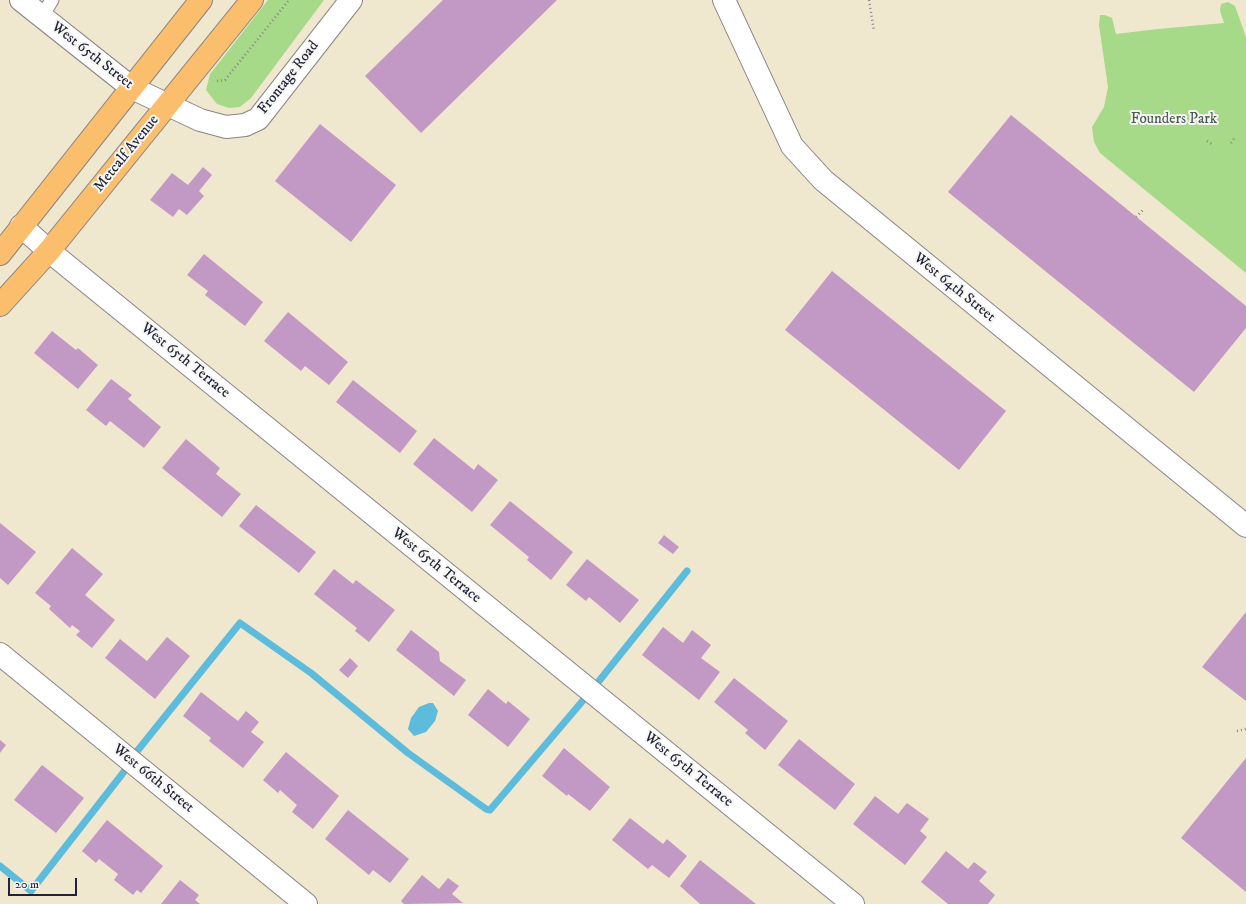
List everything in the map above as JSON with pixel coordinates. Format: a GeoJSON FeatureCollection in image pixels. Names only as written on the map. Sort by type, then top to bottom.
{"type":"FeatureCollection","features":[{"type":"Feature","properties":{"kind":"main road"},"geometry":{"type":"LineString","coordinates":[[0,254],[201,0]]}},
{"type":"Feature","properties":{"kind":"main road","name":"Metcalf Avenue"},"geometry":{"type":"LineString","coordinates":[[0,305],[49,251],[252,0]]}},
{"type":"Feature","properties":{"kind":"street","name":"West 65th Street"},"geometry":{"type":"LineString","coordinates":[[21,0],[47,8],[132,88],[167,104]]}},
{"type":"Feature","properties":{"kind":"street","name":"Frontage Road"},"geometry":{"type":"LineString","coordinates":[[167,104],[200,120],[226,127],[245,125],[258,119],[351,0]]}},
{"type":"Feature","properties":{"kind":"street","name":"West 64th Street"},"geometry":{"type":"LineString","coordinates":[[724,0],[792,146],[823,180],[1246,526]]}},
{"type":"Feature","properties":{"kind":"street","name":"West 65th Terrace"},"geometry":{"type":"LineString","coordinates":[[21,226],[49,251],[853,904]]}},
{"type":"Feature","properties":{"kind":"street","name":"West 66th Street"},"geometry":{"type":"LineString","coordinates":[[0,654],[306,904]]}},
{"type":"Feature","properties":{"kind":"path"},"geometry":{"type":"LineString","coordinates":[[869,0],[874,31]]}},
{"type":"Feature","properties":{"kind":"path"},"geometry":{"type":"LineString","coordinates":[[1231,143],[1234,139]]}},
{"type":"Feature","properties":{"kind":"path"},"geometry":{"type":"LineString","coordinates":[[1207,141],[1212,144]]}},
{"type":"Feature","properties":{"kind":"path"},"geometry":{"type":"LineString","coordinates":[[1136,218],[1144,209]]}},
{"type":"Feature","properties":{"kind":"path"},"geometry":{"type":"LineString","coordinates":[[1237,731],[1246,729]]}},
{"type":"Feature","properties":{"kind":"green space"},"geometry":{"type":"Polygon","coordinates":[[[268,0],[324,0],[251,98],[240,107],[229,108],[217,104],[206,90],[210,74],[268,0]]]}},
{"type":"Feature","properties":{"kind":"green space","name":"Founders Park"},"geometry":{"type":"Polygon","coordinates":[[[1228,2],[1235,6],[1246,37],[1246,273],[1100,153],[1094,142],[1092,127],[1104,107],[1108,87],[1099,25],[1100,15],[1105,15],[1112,18],[1116,34],[1224,23],[1220,11],[1221,4],[1228,2]]]}},
{"type":"Feature","properties":{"kind":"water"},"geometry":{"type":"Polygon","coordinates":[[[433,703],[438,711],[435,721],[426,732],[414,736],[408,729],[411,718],[419,707],[433,703]]]}},
{"type":"Feature","properties":{"kind":"building"},"geometry":{"type":"Polygon","coordinates":[[[443,0],[557,0],[421,133],[365,76],[443,0]]]}},
{"type":"Feature","properties":{"kind":"building"},"geometry":{"type":"Polygon","coordinates":[[[1011,115],[1246,306],[1246,328],[1194,392],[948,192],[1011,115]]]}},
{"type":"Feature","properties":{"kind":"building"},"geometry":{"type":"Polygon","coordinates":[[[320,124],[396,185],[351,242],[275,181],[320,124]]]}},
{"type":"Feature","properties":{"kind":"building"},"geometry":{"type":"Polygon","coordinates":[[[203,167],[212,175],[199,191],[204,196],[187,215],[179,209],[173,217],[150,200],[172,173],[188,185],[203,167]]]}},
{"type":"Feature","properties":{"kind":"building"},"geometry":{"type":"Polygon","coordinates":[[[204,254],[263,302],[245,326],[205,295],[208,291],[187,275],[204,254]]]}},
{"type":"Feature","properties":{"kind":"building"},"geometry":{"type":"Polygon","coordinates":[[[832,271],[1006,411],[959,470],[785,330],[832,271]]]}},
{"type":"Feature","properties":{"kind":"building"},"geometry":{"type":"Polygon","coordinates":[[[288,312],[348,362],[329,385],[305,366],[301,371],[264,341],[288,312]]]}},
{"type":"Feature","properties":{"kind":"building"},"geometry":{"type":"Polygon","coordinates":[[[52,331],[76,350],[78,348],[98,365],[78,389],[34,353],[52,331]]]}},
{"type":"Feature","properties":{"kind":"building"},"geometry":{"type":"Polygon","coordinates":[[[111,379],[132,395],[128,399],[161,427],[144,448],[110,421],[106,426],[86,410],[111,379]]]}},
{"type":"Feature","properties":{"kind":"building"},"geometry":{"type":"Polygon","coordinates":[[[353,380],[417,431],[400,453],[336,402],[353,380]]]}},
{"type":"Feature","properties":{"kind":"building"},"geometry":{"type":"Polygon","coordinates":[[[434,438],[474,470],[478,464],[498,480],[472,512],[413,464],[434,438]]]}},
{"type":"Feature","properties":{"kind":"building"},"geometry":{"type":"Polygon","coordinates":[[[186,439],[220,468],[216,474],[241,494],[222,517],[162,468],[186,439]]]}},
{"type":"Feature","properties":{"kind":"building"},"geometry":{"type":"Polygon","coordinates":[[[510,501],[573,552],[551,580],[527,560],[529,557],[490,525],[510,501]]]}},
{"type":"Feature","properties":{"kind":"building"},"geometry":{"type":"Polygon","coordinates":[[[256,505],[316,552],[299,573],[239,526],[256,505]]]}},
{"type":"Feature","properties":{"kind":"building"},"geometry":{"type":"Polygon","coordinates":[[[0,523],[36,552],[8,585],[0,578],[0,523]]]}},
{"type":"Feature","properties":{"kind":"building"},"geometry":{"type":"Polygon","coordinates":[[[664,535],[679,547],[673,554],[658,543],[664,535]]]}},
{"type":"Feature","properties":{"kind":"building"},"geometry":{"type":"Polygon","coordinates":[[[72,548],[103,574],[85,595],[115,620],[92,648],[76,635],[80,631],[72,625],[70,628],[49,609],[51,606],[35,593],[72,548]]]}},
{"type":"Feature","properties":{"kind":"building"},"geometry":{"type":"Polygon","coordinates":[[[587,559],[639,600],[620,623],[589,597],[586,601],[566,585],[587,559]]]}},
{"type":"Feature","properties":{"kind":"building"},"geometry":{"type":"Polygon","coordinates":[[[334,569],[353,584],[356,580],[395,610],[369,642],[355,631],[357,628],[314,594],[334,569]]]}},
{"type":"Feature","properties":{"kind":"building"},"geometry":{"type":"Polygon","coordinates":[[[1246,612],[1246,701],[1202,667],[1246,612]]]}},
{"type":"Feature","properties":{"kind":"building"},"geometry":{"type":"Polygon","coordinates":[[[663,627],[683,643],[692,630],[711,645],[701,658],[720,672],[699,700],[642,655],[663,627]]]}},
{"type":"Feature","properties":{"kind":"building"},"geometry":{"type":"Polygon","coordinates":[[[411,630],[439,652],[440,661],[466,680],[454,696],[396,650],[411,630]]]}},
{"type":"Feature","properties":{"kind":"building"},"geometry":{"type":"Polygon","coordinates":[[[167,637],[190,656],[155,699],[105,658],[120,639],[147,661],[167,637]]]}},
{"type":"Feature","properties":{"kind":"building"},"geometry":{"type":"Polygon","coordinates":[[[350,658],[358,666],[348,678],[339,670],[350,658]]]}},
{"type":"Feature","properties":{"kind":"building"},"geometry":{"type":"Polygon","coordinates":[[[734,678],[788,721],[765,750],[745,733],[748,730],[714,702],[734,678]]]}},
{"type":"Feature","properties":{"kind":"building"},"geometry":{"type":"Polygon","coordinates":[[[488,689],[506,704],[508,701],[530,719],[508,747],[468,715],[488,689]]]}},
{"type":"Feature","properties":{"kind":"building"},"geometry":{"type":"Polygon","coordinates":[[[201,692],[238,721],[246,711],[259,722],[251,732],[264,742],[243,768],[209,741],[211,738],[183,716],[201,692]]]}},
{"type":"Feature","properties":{"kind":"building"},"geometry":{"type":"Polygon","coordinates":[[[799,739],[855,784],[835,810],[778,765],[799,739]]]}},
{"type":"Feature","properties":{"kind":"building"},"geometry":{"type":"Polygon","coordinates":[[[0,740],[6,745],[0,753],[0,740]]]}},
{"type":"Feature","properties":{"kind":"building"},"geometry":{"type":"Polygon","coordinates":[[[564,748],[610,787],[590,811],[568,794],[567,796],[542,776],[564,748]]]}},
{"type":"Feature","properties":{"kind":"building"},"geometry":{"type":"Polygon","coordinates":[[[286,752],[339,796],[313,829],[292,812],[297,805],[280,790],[278,793],[263,780],[286,752]]]}},
{"type":"Feature","properties":{"kind":"building"},"geometry":{"type":"Polygon","coordinates":[[[1246,758],[1246,892],[1181,838],[1246,758]]]}},
{"type":"Feature","properties":{"kind":"building"},"geometry":{"type":"Polygon","coordinates":[[[42,765],[84,798],[56,833],[14,800],[42,765]]]}},
{"type":"Feature","properties":{"kind":"building"},"geometry":{"type":"Polygon","coordinates":[[[875,796],[898,814],[907,803],[929,819],[920,831],[927,837],[905,865],[853,824],[875,796]]]}},
{"type":"Feature","properties":{"kind":"building"},"geometry":{"type":"Polygon","coordinates":[[[348,810],[409,859],[390,883],[373,870],[369,875],[325,839],[348,810]]]}},
{"type":"Feature","properties":{"kind":"building"},"geometry":{"type":"Polygon","coordinates":[[[630,818],[663,844],[667,839],[687,856],[669,878],[652,865],[648,869],[612,840],[630,818]]]}},
{"type":"Feature","properties":{"kind":"building"},"geometry":{"type":"Polygon","coordinates":[[[107,820],[163,866],[141,893],[137,890],[133,895],[114,880],[118,874],[99,859],[96,863],[82,851],[107,820]]]}},
{"type":"Feature","properties":{"kind":"building"},"geometry":{"type":"Polygon","coordinates":[[[946,851],[968,869],[974,862],[987,872],[979,881],[995,895],[988,904],[948,904],[921,882],[946,851]]]}},
{"type":"Feature","properties":{"kind":"building"},"geometry":{"type":"Polygon","coordinates":[[[700,860],[756,904],[700,904],[680,886],[700,860]]]}},
{"type":"Feature","properties":{"kind":"building"},"geometry":{"type":"Polygon","coordinates":[[[422,875],[439,889],[448,878],[459,886],[452,894],[463,903],[404,904],[401,901],[422,875]]]}},
{"type":"Feature","properties":{"kind":"building"},"geometry":{"type":"Polygon","coordinates":[[[180,880],[199,895],[195,900],[200,904],[161,904],[180,880]]]}},
{"type":"Feature","properties":{"kind":"waterway"},"geometry":{"type":"LineString","coordinates":[[0,866],[31,891],[123,773],[130,760],[240,623],[311,673],[408,753],[486,809],[490,810],[591,691],[687,571]]}}]}
